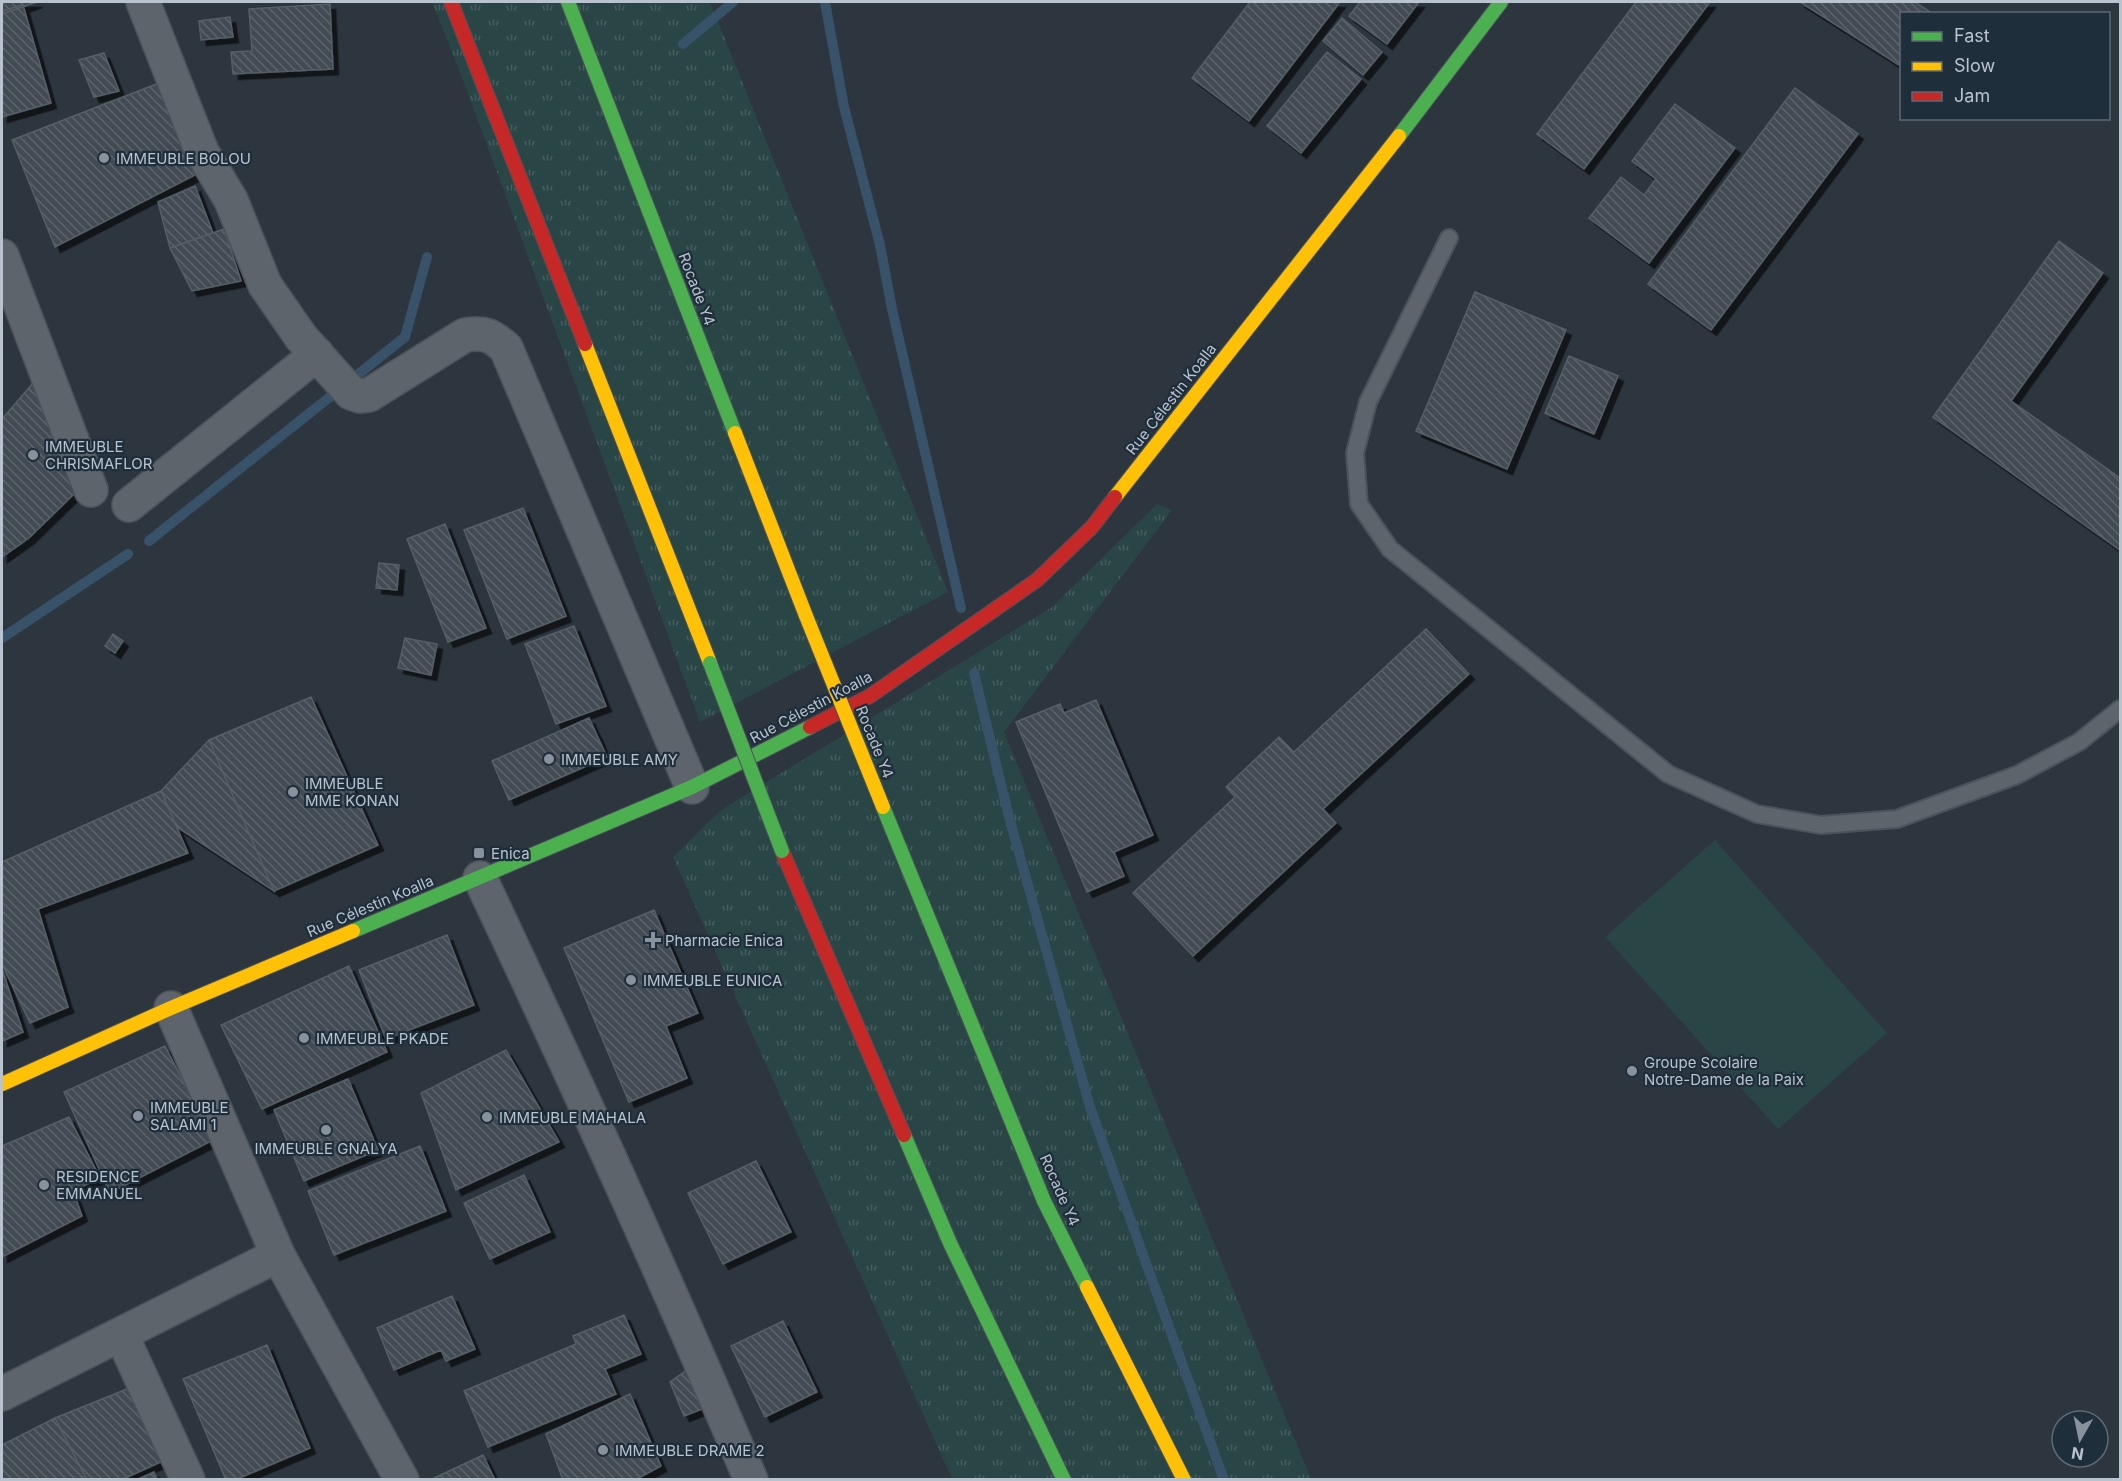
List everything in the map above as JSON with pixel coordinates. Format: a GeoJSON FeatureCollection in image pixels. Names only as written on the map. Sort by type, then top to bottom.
{"type":"FeatureCollection","features":[{"type":"Feature","properties":{"kind":"main road"},"geometry":{"type":"LineString","coordinates":[[452,2],[782,851],[950,1243],[1064,1479]]}},
{"type":"Feature","properties":{"kind":"main road","name":"Rocade Y4"},"geometry":{"type":"LineString","coordinates":[[568,2],[806,616],[1044,1201],[1184,1479]]}},
{"type":"Feature","properties":{"kind":"main road","name":"Rue Célestin Koalla"},"geometry":{"type":"LineString","coordinates":[[2,1084],[171,1008],[692,787],[870,696],[1037,580],[1092,526],[1362,185],[1501,2]]}},
{"type":"Feature","properties":{"kind":"street"},"geometry":{"type":"LineString","coordinates":[[143,2],[202,152],[231,200],[266,285],[284,314],[351,393],[360,396],[369,395],[465,335],[479,333],[493,337],[506,348],[692,787]]}},
{"type":"Feature","properties":{"kind":"street"},"geometry":{"type":"LineString","coordinates":[[2,256],[91,490]]}},
{"type":"Feature","properties":{"kind":"street"},"geometry":{"type":"LineString","coordinates":[[129,505],[317,354]]}},
{"type":"Feature","properties":{"kind":"street"},"geometry":{"type":"LineString","coordinates":[[480,878],[583,1097],[751,1479]]}},
{"type":"Feature","properties":{"kind":"street"},"geometry":{"type":"LineString","coordinates":[[171,1008],[278,1255],[402,1479]]}},
{"type":"Feature","properties":{"kind":"street"},"geometry":{"type":"LineString","coordinates":[[2,1394],[278,1255]]}},
{"type":"Feature","properties":{"kind":"street"},"geometry":{"type":"LineString","coordinates":[[121,1334],[188,1479]]}},
{"type":"Feature","properties":{"kind":"lane"},"geometry":{"type":"LineString","coordinates":[[1449,238],[1368,402],[1355,453],[1359,504],[1390,549],[1668,774],[1757,814],[1821,825],[1897,819],[2018,775],[2079,742],[2121,709]]}},
{"type":"Feature","properties":{"kind":"green space"},"geometry":{"type":"Polygon","coordinates":[[[432,2],[710,2],[948,592],[700,722],[460,72],[432,2]]]}},
{"type":"Feature","properties":{"kind":"green space"},"geometry":{"type":"Polygon","coordinates":[[[1157,504],[1172,510],[1004,732],[1311,1479],[952,1479],[673,857],[721,810],[1052,607],[1157,504]]]}},
{"type":"Feature","properties":{"kind":"green space"},"geometry":{"type":"Polygon","coordinates":[[[1715,840],[1887,1033],[1778,1129],[1605,937],[1715,840]]]}},
{"type":"Feature","properties":{"kind":"building"},"geometry":{"type":"Polygon","coordinates":[[[2,2],[37,2],[2,14],[2,2]]]}},
{"type":"Feature","properties":{"kind":"building"},"geometry":{"type":"Polygon","coordinates":[[[1250,2],[1340,2],[1249,121],[1192,78],[1250,2]]]}},
{"type":"Feature","properties":{"kind":"building"},"geometry":{"type":"Polygon","coordinates":[[[1360,2],[1419,2],[1387,44],[1349,16],[1360,2]]]}},
{"type":"Feature","properties":{"kind":"building"},"geometry":{"type":"Polygon","coordinates":[[[1636,2],[1710,2],[1584,169],[1537,134],[1636,2]]]}},
{"type":"Feature","properties":{"kind":"building"},"geometry":{"type":"Polygon","coordinates":[[[1800,2],[1915,2],[1930,12],[1900,12],[1900,66],[1800,2]]]}},
{"type":"Feature","properties":{"kind":"building"},"geometry":{"type":"Polygon","coordinates":[[[330,4],[333,69],[233,74],[231,52],[252,51],[249,9],[330,4]]]}},
{"type":"Feature","properties":{"kind":"building"},"geometry":{"type":"Polygon","coordinates":[[[23,5],[51,103],[2,117],[2,11],[23,5]]]}},
{"type":"Feature","properties":{"kind":"building"},"geometry":{"type":"Polygon","coordinates":[[[230,17],[233,37],[201,40],[199,21],[230,17]]]}},
{"type":"Feature","properties":{"kind":"building"},"geometry":{"type":"Polygon","coordinates":[[[1342,18],[1382,52],[1363,75],[1323,41],[1342,18]]]}},
{"type":"Feature","properties":{"kind":"building"},"geometry":{"type":"Polygon","coordinates":[[[1327,52],[1361,79],[1301,153],[1267,126],[1327,52]]]}},
{"type":"Feature","properties":{"kind":"building"},"geometry":{"type":"Polygon","coordinates":[[[104,53],[119,91],[94,97],[79,60],[104,53]]]}},
{"type":"Feature","properties":{"kind":"building","name":"IMMEUBLE BOLOU"},"geometry":{"type":"Polygon","coordinates":[[[159,83],[195,175],[55,247],[12,140],[159,83]]]}},
{"type":"Feature","properties":{"kind":"building"},"geometry":{"type":"Polygon","coordinates":[[[1795,88],[1858,134],[1711,330],[1648,284],[1795,88]]]}},
{"type":"Feature","properties":{"kind":"building"},"geometry":{"type":"Polygon","coordinates":[[[1675,104],[1735,148],[1649,263],[1589,218],[1621,177],[1644,195],[1656,179],[1632,161],[1675,104]]]}},
{"type":"Feature","properties":{"kind":"building"},"geometry":{"type":"Polygon","coordinates":[[[195,186],[213,233],[170,248],[158,202],[195,186]]]}},
{"type":"Feature","properties":{"kind":"building"},"geometry":{"type":"Polygon","coordinates":[[[224,229],[241,281],[192,291],[170,248],[224,229]]]}},
{"type":"Feature","properties":{"kind":"building"},"geometry":{"type":"Polygon","coordinates":[[[2059,241],[2103,273],[2011,401],[2120,478],[2120,550],[1933,417],[2059,241]]]}},
{"type":"Feature","properties":{"kind":"building"},"geometry":{"type":"Polygon","coordinates":[[[1475,292],[1566,330],[1507,469],[1416,431],[1475,292]]]}},
{"type":"Feature","properties":{"kind":"building"},"geometry":{"type":"Polygon","coordinates":[[[1569,356],[1618,376],[1594,434],[1545,413],[1569,356]]]}},
{"type":"Feature","properties":{"kind":"building","name":"IMMEUBLE CHRISMAFLOR"},"geometry":{"type":"Polygon","coordinates":[[[34,382],[78,490],[29,538],[2,557],[2,419],[34,382]]]}},
{"type":"Feature","properties":{"kind":"building"},"geometry":{"type":"Polygon","coordinates":[[[523,508],[566,616],[507,639],[464,530],[523,508]]]}},
{"type":"Feature","properties":{"kind":"building"},"geometry":{"type":"Polygon","coordinates":[[[445,524],[486,628],[448,642],[407,539],[445,524]]]}},
{"type":"Feature","properties":{"kind":"building"},"geometry":{"type":"Polygon","coordinates":[[[379,563],[399,565],[397,590],[376,588],[379,563]]]}},
{"type":"Feature","properties":{"kind":"building"},"geometry":{"type":"Polygon","coordinates":[[[574,626],[606,706],[556,724],[525,644],[574,626]]]}},
{"type":"Feature","properties":{"kind":"building"},"geometry":{"type":"Polygon","coordinates":[[[1426,629],[1469,674],[1323,809],[1336,823],[1193,956],[1133,893],[1235,797],[1226,787],[1279,737],[1294,752],[1426,629]]]}},
{"type":"Feature","properties":{"kind":"building"},"geometry":{"type":"Polygon","coordinates":[[[113,634],[123,641],[115,653],[105,646],[113,634]]]}},
{"type":"Feature","properties":{"kind":"building"},"geometry":{"type":"Polygon","coordinates":[[[405,638],[437,644],[431,675],[398,668],[405,638]]]}},
{"type":"Feature","properties":{"kind":"building","name":"IMMEUBLE MME KONAN"},"geometry":{"type":"Polygon","coordinates":[[[311,697],[378,845],[274,891],[209,740],[311,697]]]}},
{"type":"Feature","properties":{"kind":"building"},"geometry":{"type":"Polygon","coordinates":[[[1096,700],[1153,835],[1114,852],[1124,876],[1087,892],[1016,722],[1060,704],[1064,713],[1096,700]]]}},
{"type":"Feature","properties":{"kind":"building","name":"IMMEUBLE AMY"},"geometry":{"type":"Polygon","coordinates":[[[589,718],[607,757],[509,800],[492,761],[589,718]]]}},
{"type":"Feature","properties":{"kind":"building"},"geometry":{"type":"Polygon","coordinates":[[[209,740],[274,891],[177,827],[161,791],[209,740]]]}},
{"type":"Feature","properties":{"kind":"building"},"geometry":{"type":"Polygon","coordinates":[[[161,791],[188,853],[38,909],[68,1007],[30,1023],[2,964],[2,862],[161,791]]]}},
{"type":"Feature","properties":{"kind":"building","name":"IMMEUBLE EUNICA"},"geometry":{"type":"Polygon","coordinates":[[[654,910],[698,1013],[666,1026],[687,1078],[629,1102],[564,948],[654,910]]]}},
{"type":"Feature","properties":{"kind":"building"},"geometry":{"type":"Polygon","coordinates":[[[447,935],[474,1005],[386,1039],[359,970],[447,935]]]}},
{"type":"Feature","properties":{"kind":"building","name":"IMMEUBLE PKADE"},"geometry":{"type":"Polygon","coordinates":[[[349,966],[387,1052],[262,1109],[221,1025],[349,966]]]}},
{"type":"Feature","properties":{"kind":"building"},"geometry":{"type":"Polygon","coordinates":[[[2,969],[23,1032],[2,1041],[2,969]]]}},
{"type":"Feature","properties":{"kind":"building","name":"IMMEUBLE SALAMI 1"},"geometry":{"type":"Polygon","coordinates":[[[165,1046],[213,1140],[110,1193],[64,1092],[165,1046]]]}},
{"type":"Feature","properties":{"kind":"building","name":"IMMEUBLE MAHALA"},"geometry":{"type":"Polygon","coordinates":[[[506,1050],[559,1142],[456,1190],[421,1093],[506,1050]]]}},
{"type":"Feature","properties":{"kind":"building","name":"IMMEUBLE GNALYA"},"geometry":{"type":"Polygon","coordinates":[[[348,1079],[378,1150],[304,1181],[274,1110],[348,1079]]]}},
{"type":"Feature","properties":{"kind":"building","name":"RESIDENCE EMMANUEL"},"geometry":{"type":"Polygon","coordinates":[[[69,1117],[100,1178],[73,1191],[82,1216],[2,1257],[2,1146],[69,1117]]]}},
{"type":"Feature","properties":{"kind":"building"},"geometry":{"type":"Polygon","coordinates":[[[420,1146],[446,1211],[334,1255],[308,1191],[420,1146]]]}},
{"type":"Feature","properties":{"kind":"building"},"geometry":{"type":"Polygon","coordinates":[[[756,1161],[791,1232],[723,1264],[688,1193],[756,1161]]]}},
{"type":"Feature","properties":{"kind":"building"},"geometry":{"type":"Polygon","coordinates":[[[524,1175],[550,1232],[490,1259],[464,1203],[524,1175]]]}},
{"type":"Feature","properties":{"kind":"building"},"geometry":{"type":"Polygon","coordinates":[[[452,1296],[475,1349],[446,1361],[441,1350],[394,1370],[377,1328],[452,1296]]]}},
{"type":"Feature","properties":{"kind":"building"},"geometry":{"type":"Polygon","coordinates":[[[624,1315],[641,1354],[605,1369],[616,1394],[488,1447],[464,1391],[576,1344],[573,1336],[624,1315]]]}},
{"type":"Feature","properties":{"kind":"building"},"geometry":{"type":"Polygon","coordinates":[[[783,1321],[817,1392],[765,1417],[731,1346],[783,1321]]]}},
{"type":"Feature","properties":{"kind":"building"},"geometry":{"type":"Polygon","coordinates":[[[267,1345],[310,1448],[235,1480],[226,1480],[183,1379],[267,1345]]]}},
{"type":"Feature","properties":{"kind":"building"},"geometry":{"type":"Polygon","coordinates":[[[687,1370],[702,1409],[684,1416],[670,1382],[687,1370]]]}},
{"type":"Feature","properties":{"kind":"building"},"geometry":{"type":"Polygon","coordinates":[[[137,1385],[165,1460],[121,1480],[87,1480],[55,1418],[137,1385]]]}},
{"type":"Feature","properties":{"kind":"building","name":"IMMEUBLE DRAME 2"},"geometry":{"type":"Polygon","coordinates":[[[630,1394],[661,1466],[635,1480],[563,1480],[546,1434],[630,1394]]]}},
{"type":"Feature","properties":{"kind":"building"},"geometry":{"type":"Polygon","coordinates":[[[55,1418],[87,1480],[2,1480],[2,1445],[55,1418]]]}},
{"type":"Feature","properties":{"kind":"building"},"geometry":{"type":"Polygon","coordinates":[[[483,1455],[495,1480],[430,1480],[483,1455]]]}},
{"type":"Feature","properties":{"kind":"building"},"geometry":{"type":"Polygon","coordinates":[[[154,1472],[157,1480],[136,1480],[154,1472]]]}},
{"type":"Feature","properties":{"kind":"waterway"},"geometry":{"type":"LineString","coordinates":[[683,44],[733,2]]}},
{"type":"Feature","properties":{"kind":"waterway"},"geometry":{"type":"LineString","coordinates":[[825,2],[844,107],[880,245],[892,309],[961,608]]}},
{"type":"Feature","properties":{"kind":"waterway"},"geometry":{"type":"LineString","coordinates":[[356,376],[405,337],[427,257]]}},
{"type":"Feature","properties":{"kind":"waterway"},"geometry":{"type":"LineString","coordinates":[[149,541],[336,392]]}},
{"type":"Feature","properties":{"kind":"waterway"},"geometry":{"type":"LineString","coordinates":[[2,638],[128,554]]}},
{"type":"Feature","properties":{"kind":"waterway"},"geometry":{"type":"LineString","coordinates":[[974,673],[1009,817],[1090,1107],[1224,1480]]}},
{"type":"Feature","properties":{"kind":"traffic: fast"},"geometry":{"type":"LineString","coordinates":[[568,2],[735,433]]}},
{"type":"Feature","properties":{"kind":"traffic: fast"},"geometry":{"type":"LineString","coordinates":[[1399,136],[1501,2]]}},
{"type":"Feature","properties":{"kind":"traffic: fast"},"geometry":{"type":"LineString","coordinates":[[710,663],[782,851]]}},
{"type":"Feature","properties":{"kind":"traffic: fast"},"geometry":{"type":"LineString","coordinates":[[353,931],[692,787],[810,727]]}},
{"type":"Feature","properties":{"kind":"traffic: fast"},"geometry":{"type":"LineString","coordinates":[[883,807],[1044,1201],[1087,1287]]}},
{"type":"Feature","properties":{"kind":"traffic: fast"},"geometry":{"type":"LineString","coordinates":[[904,1135],[950,1243],[1064,1480]]}},
{"type":"Feature","properties":{"kind":"traffic: slow"},"geometry":{"type":"LineString","coordinates":[[1115,497],[1399,136]]}},
{"type":"Feature","properties":{"kind":"traffic: slow"},"geometry":{"type":"LineString","coordinates":[[585,344],[710,663]]}},
{"type":"Feature","properties":{"kind":"traffic: slow"},"geometry":{"type":"LineString","coordinates":[[735,433],[806,616]]}},
{"type":"Feature","properties":{"kind":"traffic: slow"},"geometry":{"type":"LineString","coordinates":[[806,616],[883,807]]}},
{"type":"Feature","properties":{"kind":"traffic: slow"},"geometry":{"type":"LineString","coordinates":[[2,1084],[171,1008],[353,931]]}},
{"type":"Feature","properties":{"kind":"traffic: slow"},"geometry":{"type":"LineString","coordinates":[[1087,1287],[1184,1480]]}},
{"type":"Feature","properties":{"kind":"traffic: jam"},"geometry":{"type":"LineString","coordinates":[[451,2],[585,344]]}},
{"type":"Feature","properties":{"kind":"traffic: jam"},"geometry":{"type":"LineString","coordinates":[[810,727],[870,696],[1037,580],[1092,527],[1115,497]]}},
{"type":"Feature","properties":{"kind":"traffic: jam"},"geometry":{"type":"LineString","coordinates":[[782,851],[904,1135]]}},
{"type":"Feature","properties":{"kind":"place","name":"IMMEUBLE BOLOU"},"geometry":{"type":"Point","coordinates":[104,158]}},
{"type":"Feature","properties":{"kind":"place","name":"IMMEUBLE CHRISMAFLOR"},"geometry":{"type":"Point","coordinates":[33,455]}},
{"type":"Feature","properties":{"kind":"place","name":"IMMEUBLE AMY"},"geometry":{"type":"Point","coordinates":[549,759]}},
{"type":"Feature","properties":{"kind":"place","name":"IMMEUBLE MME KONAN"},"geometry":{"type":"Point","coordinates":[293,792]}},
{"type":"Feature","properties":{"kind":"place","name":"Enica"},"geometry":{"type":"Point","coordinates":[479,853]}},
{"type":"Feature","properties":{"kind":"place","name":"Pharmacie Enica"},"geometry":{"type":"Point","coordinates":[653,940]}},
{"type":"Feature","properties":{"kind":"place","name":"IMMEUBLE EUNICA"},"geometry":{"type":"Point","coordinates":[631,980]}},
{"type":"Feature","properties":{"kind":"place","name":"IMMEUBLE PKADE"},"geometry":{"type":"Point","coordinates":[304,1038]}},
{"type":"Feature","properties":{"kind":"place","name":"Groupe Scolaire Notre-Dame de la Paix"},"geometry":{"type":"Point","coordinates":[1632,1071]}},
{"type":"Feature","properties":{"kind":"place","name":"IMMEUBLE SALAMI 1"},"geometry":{"type":"Point","coordinates":[138,1116]}},
{"type":"Feature","properties":{"kind":"place","name":"IMMEUBLE MAHALA"},"geometry":{"type":"Point","coordinates":[487,1117]}},
{"type":"Feature","properties":{"kind":"place","name":"IMMEUBLE GNALYA"},"geometry":{"type":"Point","coordinates":[326,1130]}},
{"type":"Feature","properties":{"kind":"place","name":"RESIDENCE EMMANUEL"},"geometry":{"type":"Point","coordinates":[44,1185]}},
{"type":"Feature","properties":{"kind":"place","name":"IMMEUBLE DRAME 2"},"geometry":{"type":"Point","coordinates":[603,1450]}}]}
